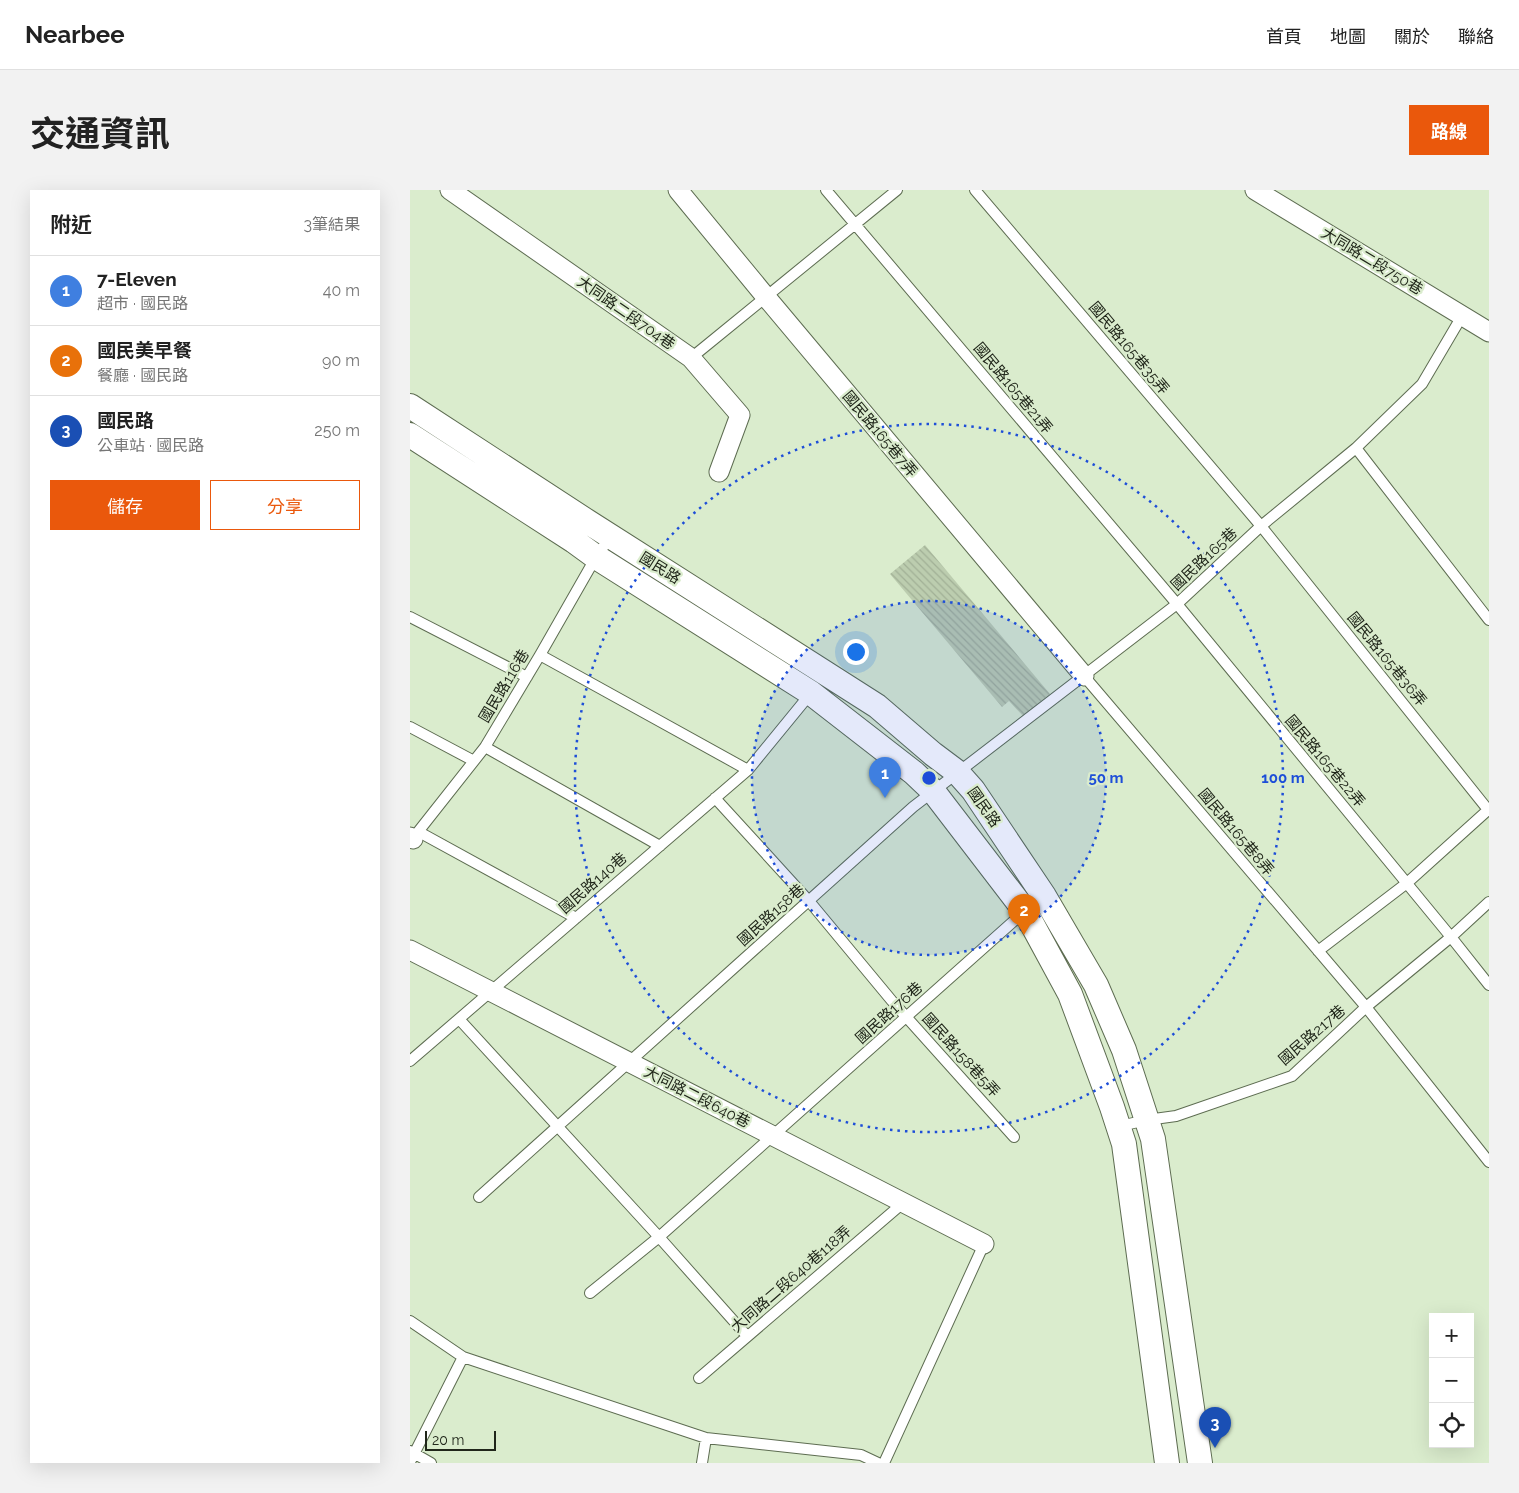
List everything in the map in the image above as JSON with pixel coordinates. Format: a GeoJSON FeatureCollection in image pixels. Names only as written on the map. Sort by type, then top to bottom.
{"type":"FeatureCollection","features":[{"type":"Feature","properties":{"kind":"street","name":"大同路二段704巷"},"geometry":{"type":"LineString","coordinates":[[450,190],[691,358],[740,415],[720,472]]}},
{"type":"Feature","properties":{"kind":"street","name":"國民路165巷7弄"},"geometry":{"type":"LineString","coordinates":[[678,190],[1084,676]]}},
{"type":"Feature","properties":{"kind":"street","name":"大同路二段750巷"},"geometry":{"type":"LineString","coordinates":[[1255,190],[1489,332]]}},
{"type":"Feature","properties":{"kind":"street","name":"國民路"},"geometry":{"type":"LineString","coordinates":[[410,406],[878,706],[932,754],[957,772],[973,790],[1044,896],[1096,986],[1124,1050],[1153,1139],[1200,1463]]}},
{"type":"Feature","properties":{"kind":"street","name":"國民路"},"geometry":{"type":"LineString","coordinates":[[410,435],[596,557],[811,692],[914,773],[933,791],[1025,910],[1070,994],[1120,1126],[1167,1463]]}},
{"type":"Feature","properties":{"kind":"street","name":"大同路二段640巷"},"geometry":{"type":"LineString","coordinates":[[410,950],[984,1244]]}},
{"type":"Feature","properties":{"kind":"lane","name":"國民路165巷21弄"},"geometry":{"type":"LineString","coordinates":[[826,190],[1176,604]]}},
{"type":"Feature","properties":{"kind":"lane"},"geometry":{"type":"LineString","coordinates":[[691,358],[897,190]]}},
{"type":"Feature","properties":{"kind":"lane","name":"國民路165巷35弄"},"geometry":{"type":"LineString","coordinates":[[975,190],[1261,526]]}},
{"type":"Feature","properties":{"kind":"lane","name":"國民路165巷"},"geometry":{"type":"LineString","coordinates":[[933,791],[1176,604],[1261,526],[1356,448],[1422,384],[1462,316]]}},
{"type":"Feature","properties":{"kind":"lane"},"geometry":{"type":"LineString","coordinates":[[1356,448],[1489,620]]}},
{"type":"Feature","properties":{"kind":"lane","name":"國民路165巷36弄"},"geometry":{"type":"LineString","coordinates":[[1261,526],[1489,810]]}},
{"type":"Feature","properties":{"kind":"lane","name":"國民路116巷"},"geometry":{"type":"LineString","coordinates":[[413,837],[485,747],[540,656],[596,557],[611,536]]}},
{"type":"Feature","properties":{"kind":"lane","name":"國民路165巷22弄"},"geometry":{"type":"LineString","coordinates":[[1176,604],[1489,985]]}},
{"type":"Feature","properties":{"kind":"lane"},"geometry":{"type":"LineString","coordinates":[[410,617],[527,677]]}},
{"type":"Feature","properties":{"kind":"lane"},"geometry":{"type":"LineString","coordinates":[[540,656],[748,770]]}},
{"type":"Feature","properties":{"kind":"lane","name":"國民路165巷8弄"},"geometry":{"type":"LineString","coordinates":[[1084,676],[1366,1007],[1489,1162]]}},
{"type":"Feature","properties":{"kind":"lane","name":"國民路140巷"},"geometry":{"type":"LineString","coordinates":[[410,1061],[748,770],[811,692]]}},
{"type":"Feature","properties":{"kind":"lane"},"geometry":{"type":"LineString","coordinates":[[410,727],[474,761]]}},
{"type":"Feature","properties":{"kind":"lane"},"geometry":{"type":"LineString","coordinates":[[485,747],[660,846]]}},
{"type":"Feature","properties":{"kind":"lane","name":"國民路158巷"},"geometry":{"type":"LineString","coordinates":[[479,1197],[933,791]]}},
{"type":"Feature","properties":{"kind":"lane"},"geometry":{"type":"LineString","coordinates":[[715,798],[809,901]]}},
{"type":"Feature","properties":{"kind":"lane"},"geometry":{"type":"LineString","coordinates":[[1318,951],[1407,884],[1489,810]]}},
{"type":"Feature","properties":{"kind":"lane"},"geometry":{"type":"LineString","coordinates":[[413,837],[576,918]]}},
{"type":"Feature","properties":{"kind":"lane","name":"國民路158巷5弄"},"geometry":{"type":"LineString","coordinates":[[809,901],[906,1017],[1014,1137]]}},
{"type":"Feature","properties":{"kind":"lane","name":"國民路217巷"},"geometry":{"type":"LineString","coordinates":[[1120,1126],[1176,1116],[1292,1076],[1366,1007],[1451,937],[1489,902]]}},
{"type":"Feature","properties":{"kind":"lane","name":"國民路176巷"},"geometry":{"type":"LineString","coordinates":[[590,1293],[772,1136],[1025,910]]}},
{"type":"Feature","properties":{"kind":"lane"},"geometry":{"type":"LineString","coordinates":[[459,1019],[747,1336]]}},
{"type":"Feature","properties":{"kind":"lane","name":"大同路二段640巷118弄"},"geometry":{"type":"LineString","coordinates":[[698,1378],[903,1203]]}},
{"type":"Feature","properties":{"kind":"lane"},"geometry":{"type":"LineString","coordinates":[[884,1463],[984,1244]]}},
{"type":"Feature","properties":{"kind":"lane"},"geometry":{"type":"LineString","coordinates":[[410,1321],[462,1357],[706,1438],[861,1454],[878,1463]]}},
{"type":"Feature","properties":{"kind":"lane"},"geometry":{"type":"LineString","coordinates":[[431,1463],[411,1456],[462,1357]]}},
{"type":"Feature","properties":{"kind":"lane"},"geometry":{"type":"LineString","coordinates":[[702,1463],[706,1438]]}},
{"type":"Feature","properties":{"kind":"building"},"geometry":{"type":"Polygon","coordinates":[[[925,545],[1050,694],[1023,716],[1009,701],[1002,707],[890,574],[925,545]]]}},
{"type":"Feature","properties":{"kind":"place","name":"7-Eleven"},"geometry":{"type":"Point","coordinates":[885,798]}},
{"type":"Feature","properties":{"kind":"place","name":"國民美早餐"},"geometry":{"type":"Point","coordinates":[1024,935]}},
{"type":"Feature","properties":{"kind":"place","name":"國民路"},"geometry":{"type":"Point","coordinates":[1215,1448]}}]}
